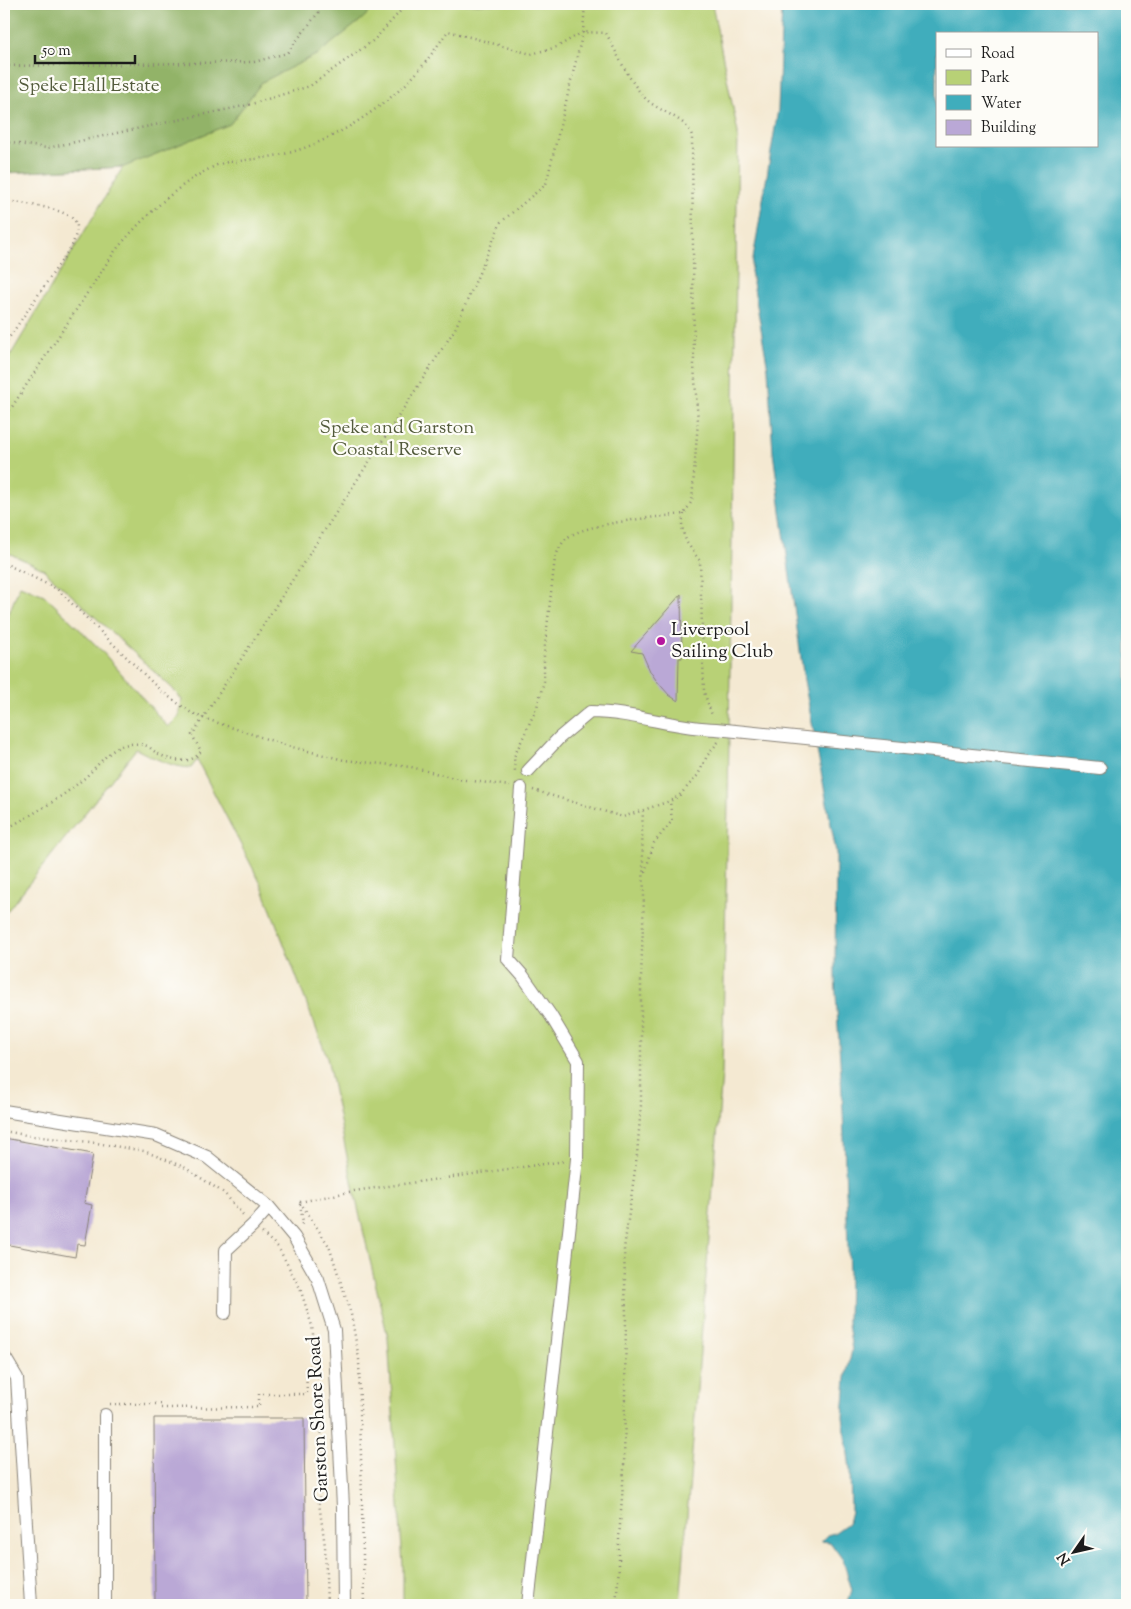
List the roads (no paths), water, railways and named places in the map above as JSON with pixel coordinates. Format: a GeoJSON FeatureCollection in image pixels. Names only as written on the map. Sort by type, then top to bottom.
{"type":"FeatureCollection","features":[{"type":"Feature","properties":{"kind":"street"},"geometry":{"type":"LineString","coordinates":[[528,771],[559,738],[590,712],[608,712],[696,729],[1100,768]]}},
{"type":"Feature","properties":{"kind":"street"},"geometry":{"type":"LineString","coordinates":[[521,788],[508,958],[551,1016],[578,1061],[576,1159],[528,1605]]}},
{"type":"Feature","properties":{"kind":"street","name":"Garston Shore Road"},"geometry":{"type":"LineString","coordinates":[[4,1111],[156,1135],[207,1156],[269,1207],[294,1237],[318,1279],[334,1330],[343,1507],[344,1605]]}},
{"type":"Feature","properties":{"kind":"street"},"geometry":{"type":"LineString","coordinates":[[225,1313],[226,1250],[269,1207]]}},
{"type":"Feature","properties":{"kind":"street"},"geometry":{"type":"LineString","coordinates":[[4,1356],[17,1378],[31,1605]]}},
{"type":"Feature","properties":{"kind":"street"},"geometry":{"type":"LineString","coordinates":[[104,1409],[105,1605]]}},
{"type":"Feature","properties":{"kind":"water"},"geometry":{"type":"Polygon","coordinates":[[[782,4],[1127,4],[1127,1605],[847,1605],[852,1590],[843,1560],[830,1542],[821,1541],[827,1535],[834,1533],[848,1523],[851,1511],[850,1469],[843,1417],[846,1377],[852,1350],[848,1324],[849,1273],[843,1111],[835,977],[836,852],[804,680],[773,452],[768,369],[751,271],[778,110],[782,4]]]}},
{"type":"Feature","properties":{"kind":"place","name":"Liverpool Sailing Club"},"geometry":{"type":"Point","coordinates":[661,641]}},
{"type":"Feature","properties":{"kind":"park label","name":"Speke Hall Estate"},"geometry":{"type":"Point","coordinates":[89,86]}},
{"type":"Feature","properties":{"kind":"park label","name":"Speke and Garston Coastal Reserve"},"geometry":{"type":"Point","coordinates":[397,439]}}]}
